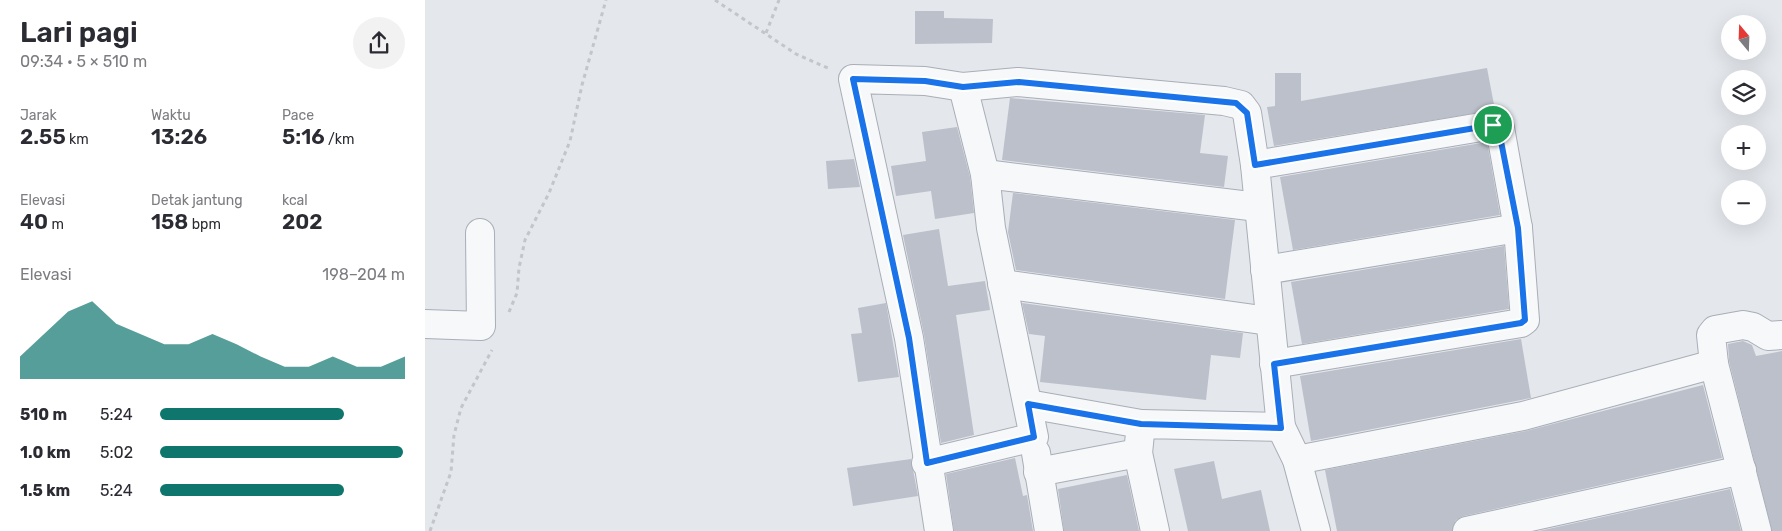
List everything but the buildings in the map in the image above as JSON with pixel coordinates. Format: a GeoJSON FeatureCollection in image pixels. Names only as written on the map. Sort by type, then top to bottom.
{"type":"FeatureCollection","features":[{"type":"Feature","properties":{"kind":"street"},"geometry":{"type":"LineString","coordinates":[[939,531],[909,338],[853,79],[925,81],[963,87],[1019,82],[1236,103],[1247,113],[1255,165],[1281,428],[1297,460],[1316,531]]}},
{"type":"Feature","properties":{"kind":"street"},"geometry":{"type":"LineString","coordinates":[[963,87],[985,174],[991,228],[1028,404],[1049,531]]}},
{"type":"Feature","properties":{"kind":"street"},"geometry":{"type":"LineString","coordinates":[[1255,165],[1493,125],[1500,128],[1518,228],[1525,320],[1521,323],[1274,364]]}},
{"type":"Feature","properties":{"kind":"street"},"geometry":{"type":"LineString","coordinates":[[985,174],[1258,207]]}},
{"type":"Feature","properties":{"kind":"street"},"geometry":{"type":"LineString","coordinates":[[1265,270],[1518,228]]}},
{"type":"Feature","properties":{"kind":"street"},"geometry":{"type":"LineString","coordinates":[[425,324],[481,326],[480,233]]}},
{"type":"Feature","properties":{"kind":"street"},"geometry":{"type":"LineString","coordinates":[[1002,284],[1269,321]]}},
{"type":"Feature","properties":{"kind":"street"},"geometry":{"type":"LineString","coordinates":[[1757,531],[1714,364],[1711,335],[1715,330],[1743,325],[1753,327],[1768,336],[1782,335]]}},
{"type":"Feature","properties":{"kind":"street"},"geometry":{"type":"LineString","coordinates":[[1297,460],[1523,416],[1714,364]]}},
{"type":"Feature","properties":{"kind":"street"},"geometry":{"type":"LineString","coordinates":[[1028,404],[1141,424],[1281,428]]}},
{"type":"Feature","properties":{"kind":"street"},"geometry":{"type":"LineString","coordinates":[[1141,424],[1137,454],[1155,531]]}},
{"type":"Feature","properties":{"kind":"street"},"geometry":{"type":"LineString","coordinates":[[927,463],[1034,437]]}},
{"type":"Feature","properties":{"kind":"street"},"geometry":{"type":"LineString","coordinates":[[1038,472],[1137,454]]}},
{"type":"Feature","properties":{"kind":"street"},"geometry":{"type":"LineString","coordinates":[[1467,531],[1741,470]]}},
{"type":"Feature","properties":{"kind":"path"},"geometry":{"type":"LineString","coordinates":[[506,319],[517,293],[519,268],[525,240],[549,193],[570,141],[582,85],[606,0]]}},
{"type":"Feature","properties":{"kind":"path"},"geometry":{"type":"LineString","coordinates":[[715,0],[796,54],[853,79]]}},
{"type":"Feature","properties":{"kind":"path"},"geometry":{"type":"LineString","coordinates":[[766,33],[779,0]]}},
{"type":"Feature","properties":{"kind":"path"},"geometry":{"type":"LineString","coordinates":[[430,531],[451,472],[454,435],[461,408],[494,345]]}},
{"type":"Feature","properties":{"kind":"route"},"geometry":{"type":"LineString","coordinates":[[853,79],[925,81],[963,87],[1019,82],[1224,100],[1241,105],[1247,113],[1255,165],[1493,125],[1500,128],[1520,240],[1522,297],[1525,320],[1521,323],[1274,364],[1281,428],[1141,424],[1028,404],[1034,437],[927,463],[909,338],[853,79]]}}]}
